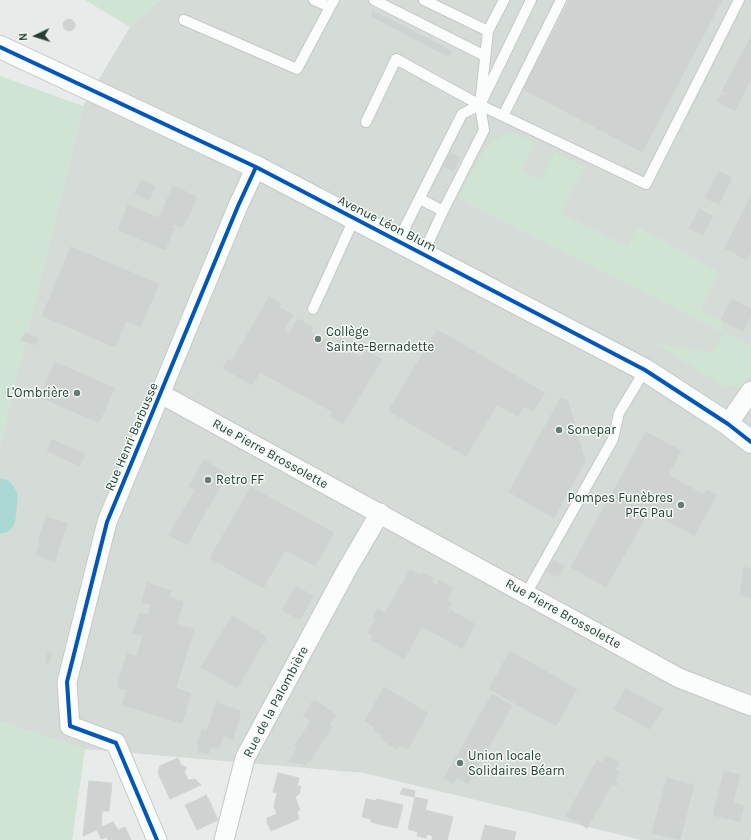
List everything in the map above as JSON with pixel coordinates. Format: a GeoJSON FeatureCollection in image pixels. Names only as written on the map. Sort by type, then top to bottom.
{"type":"FeatureCollection","features":[{"type":"Feature","properties":{"kind":"street","name":"Avenue Léon Blum"},"geometry":{"type":"LineString","coordinates":[[0,47],[256,167],[645,370],[728,424],[751,442]]}},
{"type":"Feature","properties":{"kind":"street","name":"Rue Henri Barbusse"},"geometry":{"type":"LineString","coordinates":[[157,840],[116,743],[70,726],[67,682],[107,522],[238,206],[256,167]]}},
{"type":"Feature","properties":{"kind":"street"},"geometry":{"type":"LineString","coordinates":[[728,424],[751,391]]}},
{"type":"Feature","properties":{"kind":"street","name":"Rue Pierre Brossolette"},"geometry":{"type":"LineString","coordinates":[[161,394],[679,678],[751,706]]}},
{"type":"Feature","properties":{"kind":"street","name":"Rue de la Palombière"},"geometry":{"type":"LineString","coordinates":[[224,840],[245,758],[346,571],[380,513]]}},
{"type":"Feature","properties":{"kind":"lane"},"geometry":{"type":"LineString","coordinates":[[184,20],[297,69],[332,4],[314,0]]}},
{"type":"Feature","properties":{"kind":"lane"},"geometry":{"type":"LineString","coordinates":[[374,0],[485,56]]}},
{"type":"Feature","properties":{"kind":"lane"},"geometry":{"type":"LineString","coordinates":[[424,0],[488,31]]}},
{"type":"Feature","properties":{"kind":"lane"},"geometry":{"type":"LineString","coordinates":[[424,254],[443,211],[484,130],[480,105],[488,31],[504,0]]}},
{"type":"Feature","properties":{"kind":"lane"},"geometry":{"type":"LineString","coordinates":[[398,241],[462,114],[480,105],[531,0]]}},
{"type":"Feature","properties":{"kind":"lane"},"geometry":{"type":"LineString","coordinates":[[503,116],[561,0]]}},
{"type":"Feature","properties":{"kind":"lane"},"geometry":{"type":"LineString","coordinates":[[366,122],[396,59],[480,105],[646,184],[739,0]]}},
{"type":"Feature","properties":{"kind":"lane"},"geometry":{"type":"LineString","coordinates":[[420,199],[443,211]]}},
{"type":"Feature","properties":{"kind":"lane"},"geometry":{"type":"LineString","coordinates":[[313,309],[354,219]]}},
{"type":"Feature","properties":{"kind":"lane"},"geometry":{"type":"LineString","coordinates":[[526,594],[612,439],[619,413],[645,370]]}},
{"type":"Feature","properties":{"kind":"shaded area"},"geometry":{"type":"Polygon","coordinates":[[[159,0],[751,0],[750,840],[642,840],[364,773],[85,749],[0,722],[0,445],[83,106],[130,27],[159,0]]]}},
{"type":"Feature","properties":{"kind":"green space"},"geometry":{"type":"Polygon","coordinates":[[[85,0],[159,0],[130,27],[85,0]]]}},
{"type":"Feature","properties":{"kind":"green space"},"geometry":{"type":"Polygon","coordinates":[[[0,76],[83,106],[0,445],[0,76]]]}},
{"type":"Feature","properties":{"kind":"green space"},"geometry":{"type":"Polygon","coordinates":[[[513,132],[534,142],[522,170],[541,180],[555,152],[584,167],[561,213],[628,247],[638,227],[719,272],[700,310],[721,320],[724,333],[458,198],[485,148],[504,134],[513,132]]]}},
{"type":"Feature","properties":{"kind":"green space"},"geometry":{"type":"Polygon","coordinates":[[[724,333],[751,346],[751,374],[742,387],[721,385],[657,344],[712,353],[724,333]]]}},
{"type":"Feature","properties":{"kind":"green space"},"geometry":{"type":"Polygon","coordinates":[[[0,722],[85,749],[72,840],[0,840],[0,722]]]}},
{"type":"Feature","properties":{"kind":"building"},"geometry":{"type":"Polygon","coordinates":[[[570,0],[722,0],[642,152],[523,89],[570,0]]]}},
{"type":"Feature","properties":{"kind":"building"},"geometry":{"type":"Polygon","coordinates":[[[373,11],[452,51],[449,57],[371,16],[373,11]]]}},
{"type":"Feature","properties":{"kind":"building"},"geometry":{"type":"Polygon","coordinates":[[[71,19],[74,20],[74,30],[67,31],[64,30],[63,23],[64,20],[71,19]]]}},
{"type":"Feature","properties":{"kind":"building"},"geometry":{"type":"Polygon","coordinates":[[[751,37],[751,72],[736,102],[725,95],[726,93],[722,91],[751,37]]]}},
{"type":"Feature","properties":{"kind":"building"},"geometry":{"type":"Polygon","coordinates":[[[751,72],[751,79],[739,103],[736,102],[751,72]]]}},
{"type":"Feature","properties":{"kind":"building"},"geometry":{"type":"Polygon","coordinates":[[[722,94],[739,103],[735,111],[717,101],[722,94]]]}},
{"type":"Feature","properties":{"kind":"building"},"geometry":{"type":"Polygon","coordinates":[[[450,153],[460,158],[453,171],[443,166],[450,153]]]}},
{"type":"Feature","properties":{"kind":"building"},"geometry":{"type":"Polygon","coordinates":[[[719,171],[732,178],[719,204],[705,198],[719,171]]]}},
{"type":"Feature","properties":{"kind":"building"},"geometry":{"type":"Polygon","coordinates":[[[141,180],[155,186],[149,200],[135,194],[141,180]]]}},
{"type":"Feature","properties":{"kind":"building"},"geometry":{"type":"Polygon","coordinates":[[[173,186],[193,195],[187,209],[191,212],[182,228],[173,224],[172,228],[174,229],[165,250],[118,230],[128,205],[159,218],[173,186]]]}},
{"type":"Feature","properties":{"kind":"building"},"geometry":{"type":"Polygon","coordinates":[[[193,195],[197,197],[191,212],[187,209],[193,195]]]}},
{"type":"Feature","properties":{"kind":"building"},"geometry":{"type":"Polygon","coordinates":[[[750,198],[751,252],[747,260],[725,248],[750,198]]]}},
{"type":"Feature","properties":{"kind":"building"},"geometry":{"type":"Polygon","coordinates":[[[699,209],[713,216],[703,235],[689,229],[699,209]]]}},
{"type":"Feature","properties":{"kind":"building"},"geometry":{"type":"Polygon","coordinates":[[[71,247],[159,284],[140,327],[126,321],[115,347],[42,316],[71,247]]]}},
{"type":"Feature","properties":{"kind":"building"},"geometry":{"type":"Polygon","coordinates":[[[269,297],[281,304],[279,307],[293,315],[283,331],[289,335],[295,323],[336,346],[340,339],[356,348],[353,353],[362,357],[366,351],[382,359],[343,424],[330,416],[333,412],[260,372],[252,385],[223,368],[228,359],[232,361],[269,297]]]}},
{"type":"Feature","properties":{"kind":"building"},"geometry":{"type":"Polygon","coordinates":[[[732,299],[751,309],[751,316],[743,331],[721,320],[732,299]]]}},
{"type":"Feature","properties":{"kind":"building"},"geometry":{"type":"Polygon","coordinates":[[[298,319],[313,327],[310,332],[295,323],[298,319]]]}},
{"type":"Feature","properties":{"kind":"building"},"geometry":{"type":"Polygon","coordinates":[[[437,330],[443,333],[394,414],[389,410],[437,330]]]}},
{"type":"Feature","properties":{"kind":"building"},"geometry":{"type":"Polygon","coordinates":[[[26,333],[38,338],[36,345],[21,340],[26,333]]]}},
{"type":"Feature","properties":{"kind":"building"},"geometry":{"type":"Polygon","coordinates":[[[443,333],[545,393],[533,411],[524,406],[518,416],[497,405],[466,456],[394,414],[443,333]]]}},
{"type":"Feature","properties":{"kind":"building"},"geometry":{"type":"Polygon","coordinates":[[[55,362],[114,388],[99,423],[40,397],[55,362]]]}},
{"type":"Feature","properties":{"kind":"building"},"geometry":{"type":"Polygon","coordinates":[[[560,399],[568,401],[585,461],[554,518],[509,492],[560,399]]]}},
{"type":"Feature","properties":{"kind":"building"},"geometry":{"type":"Polygon","coordinates":[[[646,432],[681,451],[668,475],[714,500],[694,535],[649,511],[606,587],[571,567],[646,432]]]}},
{"type":"Feature","properties":{"kind":"building"},"geometry":{"type":"Polygon","coordinates":[[[52,440],[85,454],[80,466],[47,451],[52,440]]]}},
{"type":"Feature","properties":{"kind":"building"},"geometry":{"type":"Polygon","coordinates":[[[204,460],[227,474],[187,545],[169,535],[195,490],[189,486],[204,460]]]}},
{"type":"Feature","properties":{"kind":"building"},"geometry":{"type":"Polygon","coordinates":[[[251,487],[334,533],[315,566],[285,550],[263,588],[210,558],[251,487]]]}},
{"type":"Feature","properties":{"kind":"building"},"geometry":{"type":"Polygon","coordinates":[[[707,490],[717,495],[714,500],[704,494],[707,490]]]}},
{"type":"Feature","properties":{"kind":"building"},"geometry":{"type":"Polygon","coordinates":[[[46,517],[67,523],[55,561],[36,555],[40,542],[38,542],[46,517]]]}},
{"type":"Feature","properties":{"kind":"building"},"geometry":{"type":"Polygon","coordinates":[[[554,560],[564,566],[558,577],[547,571],[554,560]]]}},
{"type":"Feature","properties":{"kind":"building"},"geometry":{"type":"Polygon","coordinates":[[[744,567],[751,569],[751,598],[740,595],[744,567]]]}},
{"type":"Feature","properties":{"kind":"building"},"geometry":{"type":"Polygon","coordinates":[[[410,570],[422,576],[423,573],[426,574],[433,579],[431,582],[437,585],[440,580],[453,588],[447,600],[452,603],[447,612],[471,626],[459,647],[422,626],[404,659],[371,639],[381,622],[373,618],[378,609],[385,613],[410,570]]]}},
{"type":"Feature","properties":{"kind":"building"},"geometry":{"type":"Polygon","coordinates":[[[147,583],[171,591],[169,597],[183,602],[177,624],[194,629],[176,688],[191,693],[182,723],[122,705],[127,690],[117,687],[127,654],[137,656],[143,636],[133,633],[139,613],[148,615],[151,605],[142,602],[147,583]]]}},
{"type":"Feature","properties":{"kind":"building"},"geometry":{"type":"Polygon","coordinates":[[[296,586],[313,596],[300,620],[282,610],[296,586]]]}},
{"type":"Feature","properties":{"kind":"building"},"geometry":{"type":"Polygon","coordinates":[[[451,610],[473,623],[471,626],[449,613],[451,610]]]}},
{"type":"Feature","properties":{"kind":"building"},"geometry":{"type":"Polygon","coordinates":[[[232,616],[267,637],[237,688],[201,667],[232,616]]]}},
{"type":"Feature","properties":{"kind":"building"},"geometry":{"type":"Polygon","coordinates":[[[376,619],[381,622],[376,630],[371,627],[376,619]]]}},
{"type":"Feature","properties":{"kind":"building"},"geometry":{"type":"Polygon","coordinates":[[[473,623],[475,625],[462,649],[459,647],[473,623]]]}},
{"type":"Feature","properties":{"kind":"building"},"geometry":{"type":"Polygon","coordinates":[[[371,627],[376,630],[373,636],[368,633],[371,627]]]}},
{"type":"Feature","properties":{"kind":"building"},"geometry":{"type":"Polygon","coordinates":[[[510,651],[577,689],[556,726],[489,689],[510,651]]]}},
{"type":"Feature","properties":{"kind":"building"},"geometry":{"type":"Polygon","coordinates":[[[48,653],[52,654],[48,664],[45,663],[48,653]]]}},
{"type":"Feature","properties":{"kind":"building"},"geometry":{"type":"Polygon","coordinates":[[[384,687],[428,713],[408,749],[399,745],[397,749],[380,739],[382,735],[373,730],[375,727],[365,721],[384,687]]]}},
{"type":"Feature","properties":{"kind":"building"},"geometry":{"type":"Polygon","coordinates":[[[626,689],[640,697],[638,699],[655,709],[650,717],[655,720],[650,729],[614,709],[626,689]]]}},
{"type":"Feature","properties":{"kind":"building"},"geometry":{"type":"Polygon","coordinates":[[[492,694],[512,706],[468,784],[447,773],[492,694]]]}},
{"type":"Feature","properties":{"kind":"building"},"geometry":{"type":"Polygon","coordinates":[[[640,696],[657,706],[655,709],[638,699],[640,696]]]}},
{"type":"Feature","properties":{"kind":"building"},"geometry":{"type":"Polygon","coordinates":[[[316,701],[336,715],[329,725],[332,727],[312,757],[295,745],[311,721],[303,716],[312,702],[316,701]]]}},
{"type":"Feature","properties":{"kind":"building"},"geometry":{"type":"Polygon","coordinates":[[[216,703],[241,711],[233,739],[220,735],[216,748],[197,744],[202,730],[207,731],[216,703]]]}},
{"type":"Feature","properties":{"kind":"building"},"geometry":{"type":"Polygon","coordinates":[[[657,706],[663,709],[656,720],[650,717],[657,706]]]}},
{"type":"Feature","properties":{"kind":"building"},"geometry":{"type":"Polygon","coordinates":[[[220,735],[223,736],[219,749],[216,748],[220,735]]]}},
{"type":"Feature","properties":{"kind":"building"},"geometry":{"type":"Polygon","coordinates":[[[199,744],[210,747],[208,754],[197,752],[199,744]]]}},
{"type":"Feature","properties":{"kind":"building"},"geometry":{"type":"Polygon","coordinates":[[[298,747],[312,757],[306,765],[289,761],[298,747]]]}},
{"type":"Feature","properties":{"kind":"building"},"geometry":{"type":"Polygon","coordinates":[[[606,756],[619,762],[615,770],[619,772],[614,781],[612,780],[610,783],[612,784],[587,828],[566,816],[597,760],[602,763],[606,756]]]}},
{"type":"Feature","properties":{"kind":"building"},"geometry":{"type":"Polygon","coordinates":[[[178,758],[181,765],[186,767],[184,771],[188,780],[195,779],[201,785],[170,799],[158,773],[160,766],[178,758]]]}},
{"type":"Feature","properties":{"kind":"building"},"geometry":{"type":"Polygon","coordinates":[[[724,771],[740,775],[733,803],[744,806],[740,822],[713,815],[724,771]]]}},
{"type":"Feature","properties":{"kind":"building"},"geometry":{"type":"Polygon","coordinates":[[[278,773],[299,778],[297,786],[301,786],[299,794],[295,797],[300,810],[297,812],[299,819],[271,831],[267,818],[277,814],[274,806],[277,793],[273,792],[278,773]]]}},
{"type":"Feature","properties":{"kind":"building"},"geometry":{"type":"Polygon","coordinates":[[[447,773],[457,778],[453,784],[444,778],[447,773]]]}},
{"type":"Feature","properties":{"kind":"building"},"geometry":{"type":"Polygon","coordinates":[[[667,778],[694,785],[680,840],[652,833],[667,778]]]}},
{"type":"Feature","properties":{"kind":"building"},"geometry":{"type":"Polygon","coordinates":[[[612,780],[618,783],[616,786],[610,783],[612,780]]]}},
{"type":"Feature","properties":{"kind":"building"},"geometry":{"type":"Polygon","coordinates":[[[89,781],[112,783],[109,811],[102,811],[101,828],[83,836],[89,781]]]}},
{"type":"Feature","properties":{"kind":"building"},"geometry":{"type":"Polygon","coordinates":[[[403,788],[415,791],[414,797],[400,794],[403,788]]]}},
{"type":"Feature","properties":{"kind":"building"},"geometry":{"type":"Polygon","coordinates":[[[206,795],[210,802],[202,805],[199,799],[206,795]]]}},
{"type":"Feature","properties":{"kind":"building"},"geometry":{"type":"Polygon","coordinates":[[[415,797],[428,800],[425,810],[413,807],[415,797]]]}},
{"type":"Feature","properties":{"kind":"building"},"geometry":{"type":"Polygon","coordinates":[[[199,799],[202,805],[210,802],[218,820],[197,830],[185,805],[199,799]]]}},
{"type":"Feature","properties":{"kind":"building"},"geometry":{"type":"Polygon","coordinates":[[[366,799],[376,801],[377,799],[403,805],[398,825],[383,822],[382,825],[371,822],[371,819],[362,817],[366,799]]]}},
{"type":"Feature","properties":{"kind":"building"},"geometry":{"type":"Polygon","coordinates":[[[413,807],[453,817],[447,840],[432,840],[433,836],[427,834],[426,838],[417,836],[418,832],[408,829],[413,807]]]}},
{"type":"Feature","properties":{"kind":"building"},"geometry":{"type":"Polygon","coordinates":[[[113,822],[118,830],[125,827],[131,840],[108,840],[107,837],[101,839],[97,829],[113,822]]]}},
{"type":"Feature","properties":{"kind":"building"},"geometry":{"type":"Polygon","coordinates":[[[383,822],[398,825],[397,828],[382,825],[383,822]]]}},
{"type":"Feature","properties":{"kind":"building"},"geometry":{"type":"Polygon","coordinates":[[[485,825],[516,832],[514,840],[481,840],[485,825]]]}},
{"type":"Feature","properties":{"kind":"waterway"},"geometry":{"type":"LineString","coordinates":[[0,494],[2,497],[0,518]]}},
{"type":"Feature","properties":{"kind":"cycle path"},"geometry":{"type":"LineString","coordinates":[[0,47],[256,167],[645,370],[728,424],[751,442]]}},
{"type":"Feature","properties":{"kind":"cycle path"},"geometry":{"type":"LineString","coordinates":[[157,840],[116,743],[70,726],[67,682],[107,522],[238,206],[256,167]]}},
{"type":"Feature","properties":{"kind":"place","name":"Collège Sainte-Bernadette"},"geometry":{"type":"Point","coordinates":[318,339]}},
{"type":"Feature","properties":{"kind":"place","name":"L'Ombrière"},"geometry":{"type":"Point","coordinates":[77,393]}},
{"type":"Feature","properties":{"kind":"place","name":"Sonepar"},"geometry":{"type":"Point","coordinates":[559,430]}},
{"type":"Feature","properties":{"kind":"place","name":"Retro FF"},"geometry":{"type":"Point","coordinates":[208,480]}},
{"type":"Feature","properties":{"kind":"place","name":"Pompes Funèbres PFG Pau"},"geometry":{"type":"Point","coordinates":[681,505]}},
{"type":"Feature","properties":{"kind":"place","name":"Union locale Solidaires Béarn"},"geometry":{"type":"Point","coordinates":[460,763]}}]}
